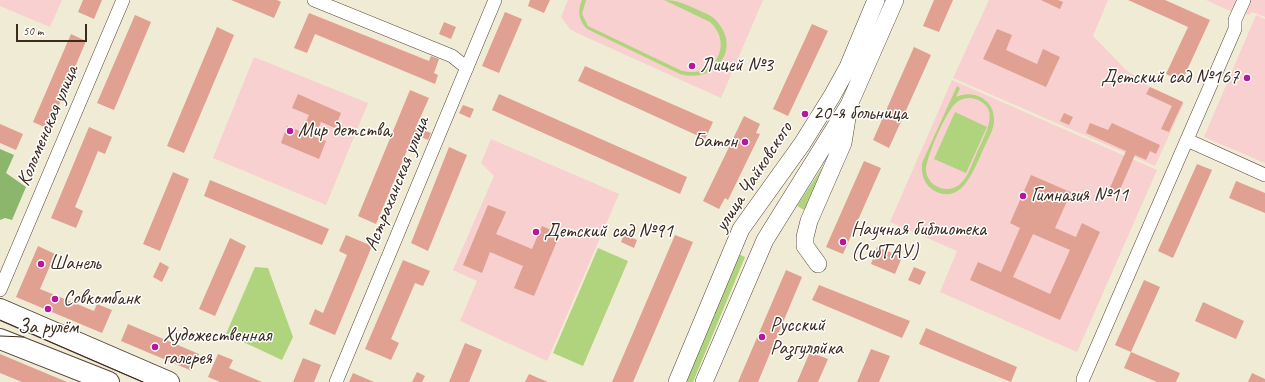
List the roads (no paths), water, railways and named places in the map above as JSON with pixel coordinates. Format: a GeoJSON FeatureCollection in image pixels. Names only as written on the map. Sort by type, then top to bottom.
{"type":"FeatureCollection","features":[{"type":"Feature","properties":{"kind":"highway"},"geometry":{"type":"LineString","coordinates":[[0,309],[169,382]]}},
{"type":"Feature","properties":{"kind":"highway"},"geometry":{"type":"LineString","coordinates":[[0,338],[109,382]]}},
{"type":"Feature","properties":{"kind":"main road","name":"улица Чайковского"},"geometry":{"type":"LineString","coordinates":[[677,382],[741,229],[802,144],[832,96],[851,60],[876,0]]}},
{"type":"Feature","properties":{"kind":"main road","name":"улица Чайковского"},"geometry":{"type":"LineString","coordinates":[[704,382],[766,240],[849,105],[895,0]]}},
{"type":"Feature","properties":{"kind":"main road"},"geometry":{"type":"LineString","coordinates":[[818,264],[806,246],[805,237],[809,222],[843,143],[849,105]]}},
{"type":"Feature","properties":{"kind":"main road"},"geometry":{"type":"LineString","coordinates":[[741,229],[766,240]]}},
{"type":"Feature","properties":{"kind":"street","name":"Коломенская улица"},"geometry":{"type":"LineString","coordinates":[[0,290],[123,0]]}},
{"type":"Feature","properties":{"kind":"street"},"geometry":{"type":"LineString","coordinates":[[314,0],[452,56],[467,68]]}},
{"type":"Feature","properties":{"kind":"street","name":"Астраханская улица"},"geometry":{"type":"LineString","coordinates":[[336,382],[495,0]]}},
{"type":"Feature","properties":{"kind":"street"},"geometry":{"type":"LineString","coordinates":[[1084,379],[1235,29],[1235,20],[1244,0]]}},
{"type":"Feature","properties":{"kind":"street"},"geometry":{"type":"LineString","coordinates":[[1186,140],[1265,176]]}},
{"type":"Feature","properties":{"kind":"tram line"},"geometry":{"type":"LineString","coordinates":[[0,320],[143,382]]}},
{"type":"Feature","properties":{"kind":"tram line"},"geometry":{"type":"LineString","coordinates":[[0,336],[24,337]]}},
{"type":"Feature","properties":{"kind":"place","name":"Лицей №3"},"geometry":{"type":"Point","coordinates":[692,66]}},
{"type":"Feature","properties":{"kind":"place","name":"Детский сад №167"},"geometry":{"type":"Point","coordinates":[1247,78]}},
{"type":"Feature","properties":{"kind":"place","name":"20-я больница"},"geometry":{"type":"Point","coordinates":[805,114]}},
{"type":"Feature","properties":{"kind":"place","name":"Мир детства,"},"geometry":{"type":"Point","coordinates":[290,131]}},
{"type":"Feature","properties":{"kind":"place","name":"Батон"},"geometry":{"type":"Point","coordinates":[745,142]}},
{"type":"Feature","properties":{"kind":"place","name":"Гимназия №11"},"geometry":{"type":"Point","coordinates":[1023,196]}},
{"type":"Feature","properties":{"kind":"place","name":"Детский сад №91"},"geometry":{"type":"Point","coordinates":[536,232]}},
{"type":"Feature","properties":{"kind":"place","name":"Научная библиотека (СибГАУ)"},"geometry":{"type":"Point","coordinates":[843,242]}},
{"type":"Feature","properties":{"kind":"place","name":"Шанель"},"geometry":{"type":"Point","coordinates":[41,264]}},
{"type":"Feature","properties":{"kind":"place","name":"Совкомбанк"},"geometry":{"type":"Point","coordinates":[55,299]}},
{"type":"Feature","properties":{"kind":"place","name":"За рулём"},"geometry":{"type":"Point","coordinates":[48,309]}},
{"type":"Feature","properties":{"kind":"place","name":"Русский Разгуляйка"},"geometry":{"type":"Point","coordinates":[762,337]}},
{"type":"Feature","properties":{"kind":"place","name":"Художественная галерея"},"geometry":{"type":"Point","coordinates":[155,347]}}]}
